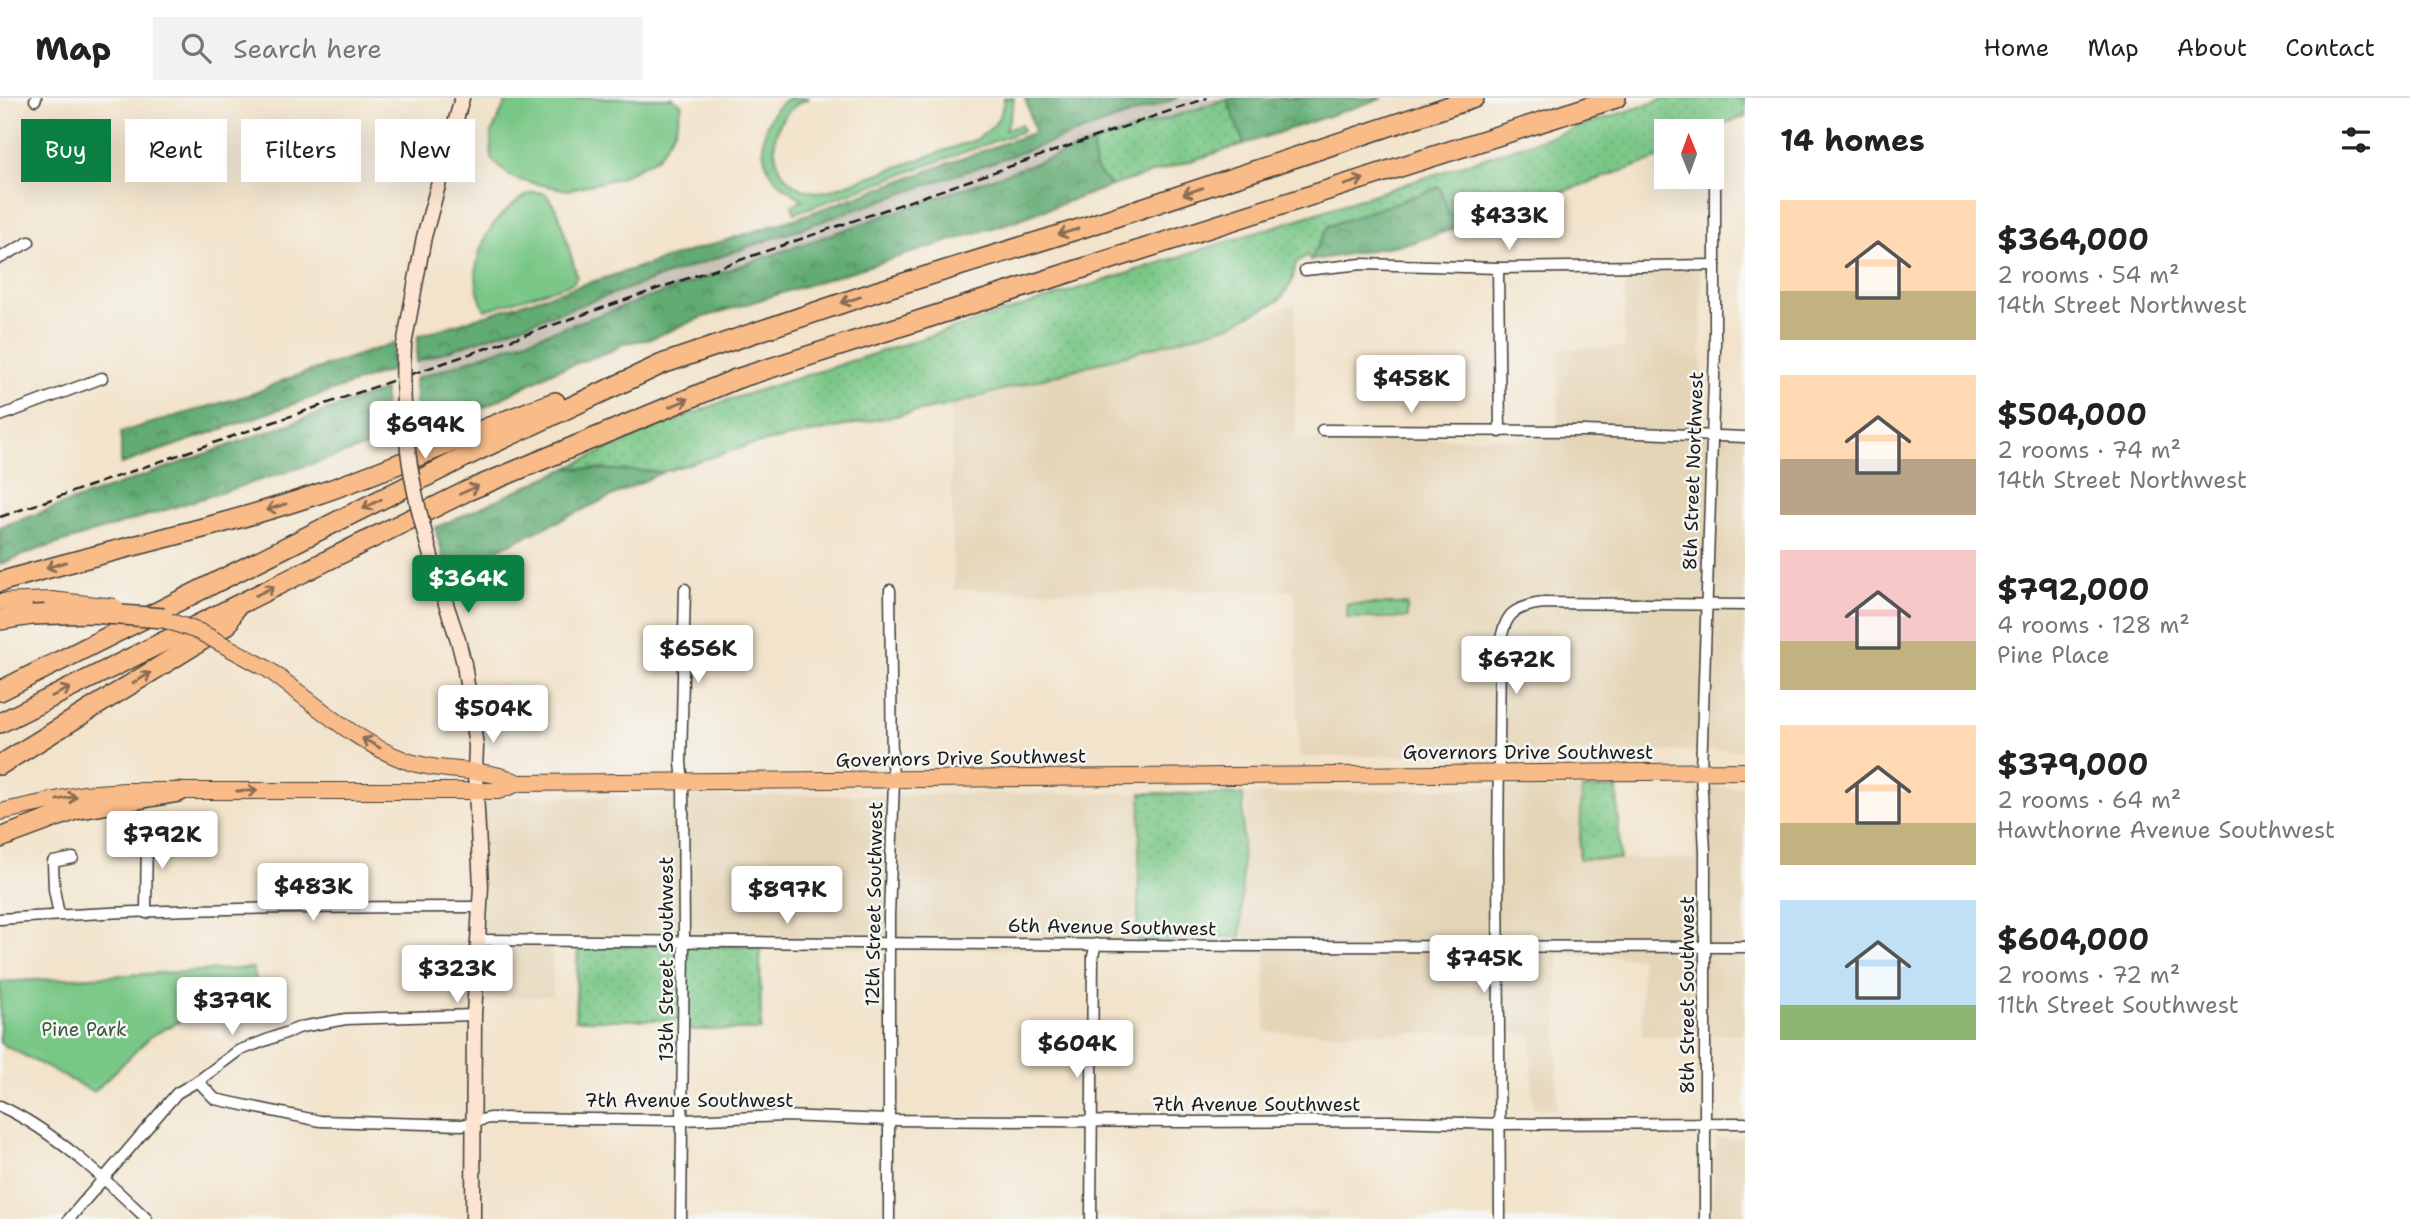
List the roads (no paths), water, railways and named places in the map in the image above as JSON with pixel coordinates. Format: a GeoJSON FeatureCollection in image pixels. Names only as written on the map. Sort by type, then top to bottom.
{"type":"FeatureCollection","features":[{"type":"Feature","properties":{"kind":"highway"},"geometry":{"type":"LineString","coordinates":[[0,582],[80,558],[198,531],[315,495],[539,407],[662,364],[878,291],[1133,211],[1474,98]]}},
{"type":"Feature","properties":{"kind":"highway"},"geometry":{"type":"LineString","coordinates":[[0,723],[467,491],[736,379],[1616,98]]}},
{"type":"Feature","properties":{"kind":"highway"},"geometry":{"type":"LineString","coordinates":[[0,691],[479,450],[662,364]]}},
{"type":"Feature","properties":{"kind":"highway"},"geometry":{"type":"LineString","coordinates":[[0,765],[227,625],[236,606]]}},
{"type":"Feature","properties":{"kind":"highway"},"geometry":{"type":"LineString","coordinates":[[0,620],[32,615],[91,613],[164,618]]}},
{"type":"Feature","properties":{"kind":"highway"},"geometry":{"type":"LineString","coordinates":[[0,838],[75,810],[179,792]]}},
{"type":"Feature","properties":{"kind":"main road"},"geometry":{"type":"LineString","coordinates":[[0,602],[51,600],[91,603],[164,618],[200,632],[266,668],[341,725],[372,745],[404,760],[434,768],[502,775],[519,783]]}},
{"type":"Feature","properties":{"kind":"main road","name":"Governors Drive Southwest"},"geometry":{"type":"LineString","coordinates":[[0,812],[83,794],[125,791],[498,791],[519,783],[1745,771]]}},
{"type":"Feature","properties":{"kind":"street"},"geometry":{"type":"LineString","coordinates":[[462,98],[424,237],[404,345],[402,391],[407,454],[420,521],[458,640],[468,682],[476,746],[481,886],[474,1015],[473,1219]]}},
{"type":"Feature","properties":{"kind":"street","name":"8th Street Northwest"},"geometry":{"type":"LineString","coordinates":[[1701,772],[1712,436],[1715,189]]}},
{"type":"Feature","properties":{"kind":"street"},"geometry":{"type":"LineString","coordinates":[[0,258],[29,242]]}},
{"type":"Feature","properties":{"kind":"street"},"geometry":{"type":"LineString","coordinates":[[1305,270],[1362,264],[1498,268],[1715,265]]}},
{"type":"Feature","properties":{"kind":"street"},"geometry":{"type":"LineString","coordinates":[[1498,268],[1500,432]]}},
{"type":"Feature","properties":{"kind":"street"},"geometry":{"type":"LineString","coordinates":[[0,416],[102,378]]}},
{"type":"Feature","properties":{"kind":"street"},"geometry":{"type":"LineString","coordinates":[[1322,430],[1584,431],[1745,437]]}},
{"type":"Feature","properties":{"kind":"street","name":"13th Street Southwest"},"geometry":{"type":"LineString","coordinates":[[681,1219],[684,941],[681,763],[685,589]]}},
{"type":"Feature","properties":{"kind":"street","name":"12th Street Southwest"},"geometry":{"type":"LineString","coordinates":[[889,1219],[889,943],[894,780],[890,590]]}},
{"type":"Feature","properties":{"kind":"street"},"geometry":{"type":"LineString","coordinates":[[1500,1219],[1498,852],[1500,644],[1503,628],[1510,614],[1524,605],[1543,603],[1745,605]]}},
{"type":"Feature","properties":{"kind":"street","name":"8th Street Southwest"},"geometry":{"type":"LineString","coordinates":[[1701,772],[1705,852],[1705,1219]]}},
{"type":"Feature","properties":{"kind":"street"},"geometry":{"type":"LineString","coordinates":[[146,828],[146,913]]}},
{"type":"Feature","properties":{"kind":"street"},"geometry":{"type":"LineString","coordinates":[[59,915],[53,862],[73,858]]}},
{"type":"Feature","properties":{"kind":"street"},"geometry":{"type":"LineString","coordinates":[[0,919],[331,907],[480,907]]}},
{"type":"Feature","properties":{"kind":"street","name":"6th Avenue Southwest"},"geometry":{"type":"LineString","coordinates":[[478,940],[1745,947]]}},
{"type":"Feature","properties":{"kind":"street"},"geometry":{"type":"LineString","coordinates":[[1091,1219],[1093,956],[1096,944]]}},
{"type":"Feature","properties":{"kind":"street"},"geometry":{"type":"LineString","coordinates":[[69,1219],[177,1093],[238,1051],[301,1027],[346,1019],[474,1015]]}},
{"type":"Feature","properties":{"kind":"street","name":"7th Avenue Southwest"},"geometry":{"type":"LineString","coordinates":[[198,1081],[215,1099],[320,1121],[462,1125],[489,1118],[682,1121],[784,1116],[889,1120],[1745,1124]]}},
{"type":"Feature","properties":{"kind":"street"},"geometry":{"type":"LineString","coordinates":[[0,1106],[23,1116],[104,1178],[147,1219]]}},
{"type":"Feature","properties":{"kind":"railway"},"geometry":{"type":"LineString","coordinates":[[0,517],[1207,98]]}},
{"type":"Feature","properties":{"kind":"park label","name":"Pine Park"},"geometry":{"type":"Point","coordinates":[84,1029]}}]}
